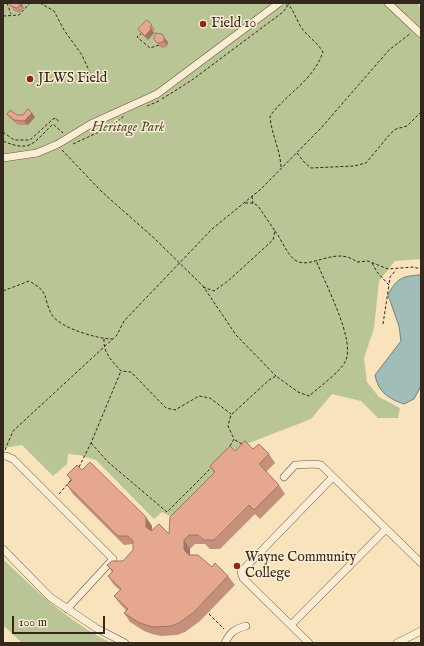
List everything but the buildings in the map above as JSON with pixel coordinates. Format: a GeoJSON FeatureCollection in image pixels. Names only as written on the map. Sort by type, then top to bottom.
{"type":"FeatureCollection","features":[{"type":"Feature","properties":{"kind":"street"},"geometry":{"type":"LineString","coordinates":[[3,158],[37,153],[58,144],[91,124],[157,94],[279,3]]}},
{"type":"Feature","properties":{"kind":"street"},"geometry":{"type":"LineString","coordinates":[[388,3],[421,34]]}},
{"type":"Feature","properties":{"kind":"street"},"geometry":{"type":"LineString","coordinates":[[3,455],[13,459],[113,559],[67,609]]}},
{"type":"Feature","properties":{"kind":"street"},"geometry":{"type":"LineString","coordinates":[[284,477],[295,465],[322,465],[421,563]]}},
{"type":"Feature","properties":{"kind":"street"},"geometry":{"type":"LineString","coordinates":[[309,643],[243,578],[241,572],[333,477]]}},
{"type":"Feature","properties":{"kind":"street"},"geometry":{"type":"LineString","coordinates":[[291,625],[386,529]]}},
{"type":"Feature","properties":{"kind":"street"},"geometry":{"type":"LineString","coordinates":[[3,549],[50,597],[96,628],[125,643]]}},
{"type":"Feature","properties":{"kind":"street"},"geometry":{"type":"LineString","coordinates":[[225,643],[228,635],[237,628],[246,626]]}},
{"type":"Feature","properties":{"kind":"street"},"geometry":{"type":"LineString","coordinates":[[397,643],[421,631]]}},
{"type":"Feature","properties":{"kind":"path"},"geometry":{"type":"LineString","coordinates":[[7,3],[12,15]]}},
{"type":"Feature","properties":{"kind":"path"},"geometry":{"type":"LineString","coordinates":[[3,16],[20,15],[30,3]]}},
{"type":"Feature","properties":{"kind":"path"},"geometry":{"type":"LineString","coordinates":[[40,3],[47,6],[56,14],[64,30],[82,55],[91,75],[97,81]]}},
{"type":"Feature","properties":{"kind":"path"},"geometry":{"type":"LineString","coordinates":[[281,167],[280,157],[271,128],[270,116],[276,107],[303,84],[314,69],[323,52],[320,46],[310,39],[301,27],[288,3]]}},
{"type":"Feature","properties":{"kind":"path"},"geometry":{"type":"LineString","coordinates":[[3,455],[13,431],[113,339],[124,321],[212,229],[252,196],[297,152],[335,114],[358,84],[389,50],[415,29]]}},
{"type":"Feature","properties":{"kind":"path"},"geometry":{"type":"LineString","coordinates":[[142,32],[137,37],[146,45],[150,48],[159,45]]}},
{"type":"Feature","properties":{"kind":"path"},"geometry":{"type":"LineString","coordinates":[[297,152],[304,162],[311,168],[354,166],[366,163],[390,133],[396,129],[407,126],[421,112]]}},
{"type":"Feature","properties":{"kind":"path"},"geometry":{"type":"LineString","coordinates":[[3,132],[14,140],[30,140],[56,118],[59,122]]}},
{"type":"Feature","properties":{"kind":"path"},"geometry":{"type":"LineString","coordinates":[[58,144],[102,192],[154,238],[203,286],[236,335],[276,376],[298,392],[309,396],[345,362],[348,352],[343,323],[316,260]]}},
{"type":"Feature","properties":{"kind":"path"},"geometry":{"type":"LineString","coordinates":[[252,196],[253,203]]}},
{"type":"Feature","properties":{"kind":"path"},"geometry":{"type":"LineString","coordinates":[[244,203],[253,203],[258,206],[295,260],[302,263],[335,256],[352,258],[358,262],[368,261],[388,269],[413,267],[421,269]]}},
{"type":"Feature","properties":{"kind":"path"},"geometry":{"type":"LineString","coordinates":[[203,286],[214,291],[228,281],[273,240],[275,231]]}},
{"type":"Feature","properties":{"kind":"path"},"geometry":{"type":"LineString","coordinates":[[372,262],[377,272],[389,285]]}},
{"type":"Feature","properties":{"kind":"path"},"geometry":{"type":"LineString","coordinates":[[383,324],[390,278],[397,269]]}},
{"type":"Feature","properties":{"kind":"path"},"geometry":{"type":"LineString","coordinates":[[3,291],[29,281],[41,288],[52,316],[58,322],[76,330],[104,339],[113,339]]}},
{"type":"Feature","properties":{"kind":"path"},"geometry":{"type":"LineString","coordinates":[[104,339],[103,348],[121,371],[131,372],[166,408],[175,410],[199,396],[210,398],[231,415]]}},
{"type":"Feature","properties":{"kind":"path"},"geometry":{"type":"LineString","coordinates":[[79,467],[91,443],[121,371]]}},
{"type":"Feature","properties":{"kind":"path"},"geometry":{"type":"LineString","coordinates":[[247,446],[234,439],[228,426],[231,415],[269,380],[276,376]]}},
{"type":"Feature","properties":{"kind":"path"},"geometry":{"type":"LineString","coordinates":[[227,452],[234,439]]}},
{"type":"Feature","properties":{"kind":"path"},"geometry":{"type":"LineString","coordinates":[[91,443],[108,462],[167,512],[211,469]]}},
{"type":"Feature","properties":{"kind":"path"},"geometry":{"type":"LineString","coordinates":[[54,500],[71,479]]}},
{"type":"Feature","properties":{"kind":"path"},"geometry":{"type":"LineString","coordinates":[[209,614],[224,629]]}},
{"type":"Feature","properties":{"kind":"green space","name":"Heritage Park"},"geometry":{"type":"Polygon","coordinates":[[[3,3],[421,3],[418,5],[421,8],[421,28],[408,16],[403,22],[421,40],[421,259],[395,261],[379,281],[374,328],[364,358],[367,382],[379,397],[400,408],[398,418],[378,418],[361,401],[332,394],[311,419],[249,443],[225,462],[174,518],[162,512],[154,519],[96,460],[79,455],[68,454],[67,464],[53,476],[22,445],[3,448],[3,3]]]}},
{"type":"Feature","properties":{"kind":"green space"},"geometry":{"type":"Polygon","coordinates":[[[3,559],[54,605],[81,625],[111,643],[22,643],[3,625],[3,559]]]}},
{"type":"Feature","properties":{"kind":"water"},"geometry":{"type":"Polygon","coordinates":[[[408,276],[421,276],[421,386],[414,399],[404,404],[385,394],[376,381],[375,375],[401,341],[399,326],[388,295],[400,279],[408,276]]]}},
{"type":"Feature","properties":{"kind":"place","name":"Field 10"},"geometry":{"type":"Point","coordinates":[203,24]}},
{"type":"Feature","properties":{"kind":"place","name":"JLWS Field"},"geometry":{"type":"Point","coordinates":[30,79]}},
{"type":"Feature","properties":{"kind":"place","name":"Wayne Community College"},"geometry":{"type":"Point","coordinates":[237,566]}}]}
